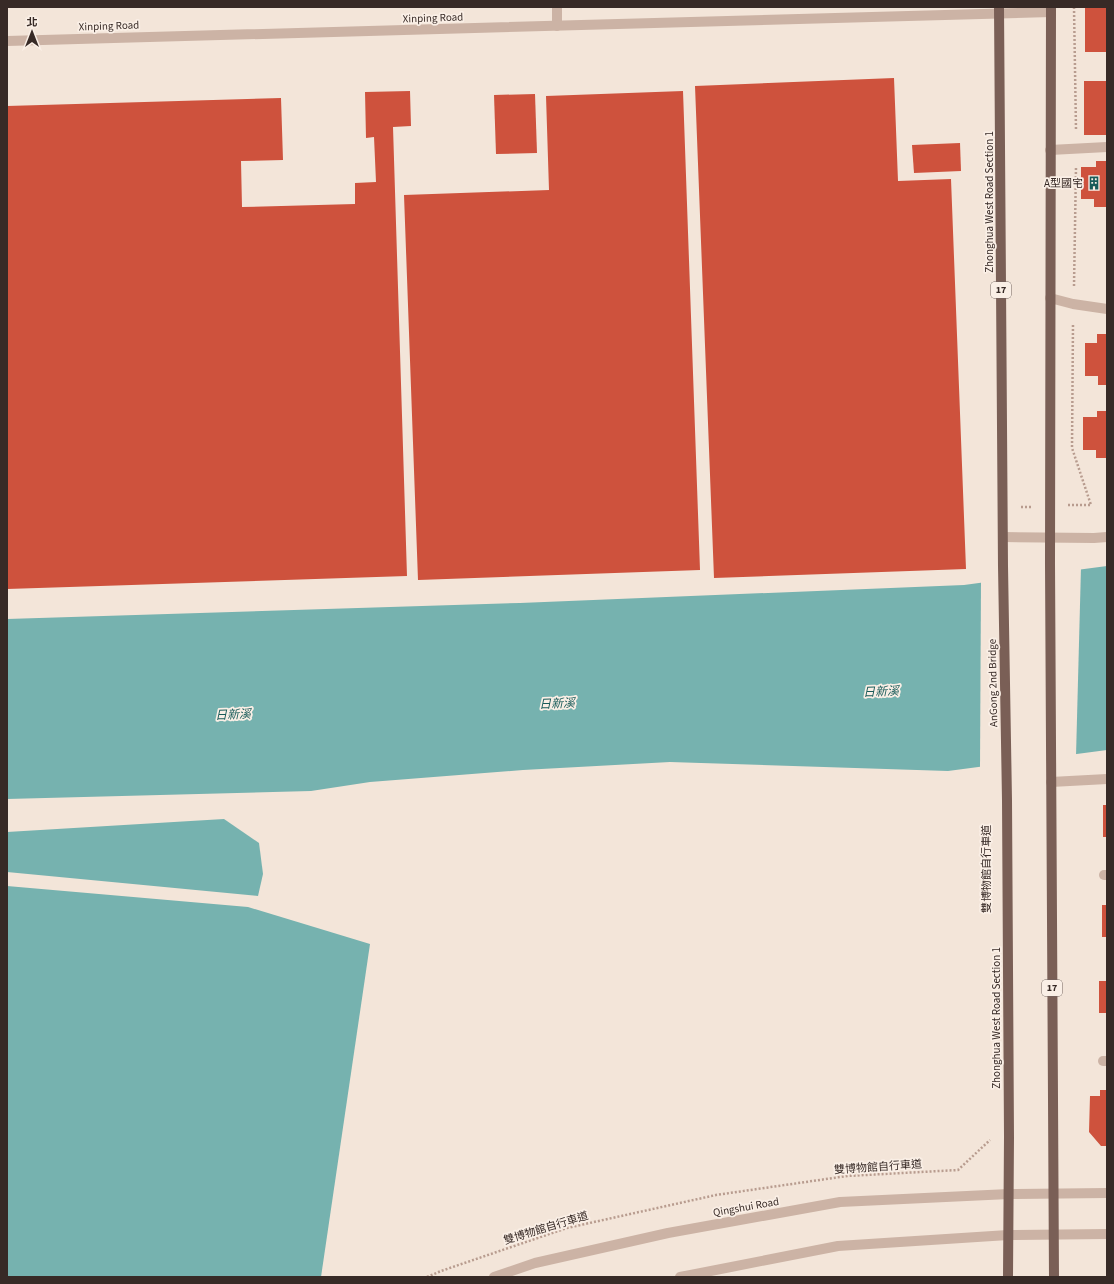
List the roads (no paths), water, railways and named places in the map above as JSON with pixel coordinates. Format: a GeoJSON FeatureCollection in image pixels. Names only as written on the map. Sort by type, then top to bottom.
{"type":"FeatureCollection","features":[{"type":"Feature","properties":{"kind":"main road","name":"17"},"geometry":{"type":"LineString","coordinates":[[1051,9],[1050,564],[1054,1277]]}},
{"type":"Feature","properties":{"kind":"main road","name":"Zhonghua West Road Section 1"},"geometry":{"type":"LineString","coordinates":[[999,10],[1003,566]]}},
{"type":"Feature","properties":{"kind":"main road","name":"AnGong 2nd Bridge"},"geometry":{"type":"LineString","coordinates":[[1003,566],[1007,800]]}},
{"type":"Feature","properties":{"kind":"main road","name":"Zhonghua West Road Section 1"},"geometry":{"type":"LineString","coordinates":[[1007,800],[1009,1137],[1008,1235]]}},
{"type":"Feature","properties":{"kind":"main road","name":"17"},"geometry":{"type":"LineString","coordinates":[[1008,1235],[1008,1277]]}},
{"type":"Feature","properties":{"kind":"street"},"geometry":{"type":"LineString","coordinates":[[557,7],[557,26]]}},
{"type":"Feature","properties":{"kind":"street","name":"Xinping Road"},"geometry":{"type":"LineString","coordinates":[[7,41],[557,26],[1051,9]]}},
{"type":"Feature","properties":{"kind":"street"},"geometry":{"type":"LineString","coordinates":[[1050,150],[1107,147]]}},
{"type":"Feature","properties":{"kind":"street"},"geometry":{"type":"LineString","coordinates":[[1050,298],[1074,304],[1107,309]]}},
{"type":"Feature","properties":{"kind":"street"},"geometry":{"type":"LineString","coordinates":[[1003,537],[1107,537]]}},
{"type":"Feature","properties":{"kind":"street"},"geometry":{"type":"LineString","coordinates":[[1051,782],[1107,779]]}},
{"type":"Feature","properties":{"kind":"street","name":"Qingshui Road"},"geometry":{"type":"LineString","coordinates":[[494,1277],[535,1263],[668,1233],[840,1202],[1009,1194],[1107,1193]]}},
{"type":"Feature","properties":{"kind":"street"},"geometry":{"type":"LineString","coordinates":[[680,1277],[838,1246],[1008,1235],[1107,1234]]}},
{"type":"Feature","properties":{"kind":"water","name":"日新溪"},"geometry":{"type":"Polygon","coordinates":[[[1107,566],[1107,750],[948,771],[670,762],[523,770],[370,782],[311,791],[7,799],[7,619],[520,603],[964,585],[1107,566]]]}},
{"type":"Feature","properties":{"kind":"water"},"geometry":{"type":"Polygon","coordinates":[[[224,819],[259,843],[263,874],[258,896],[7,872],[7,832],[224,819]]]}},
{"type":"Feature","properties":{"kind":"water"},"geometry":{"type":"Polygon","coordinates":[[[7,886],[248,907],[370,944],[321,1277],[7,1277],[7,886]]]}},
{"type":"Feature","properties":{"kind":"place","name":"A型國宅"},"geometry":{"type":"Point","coordinates":[1094,183]}}]}
